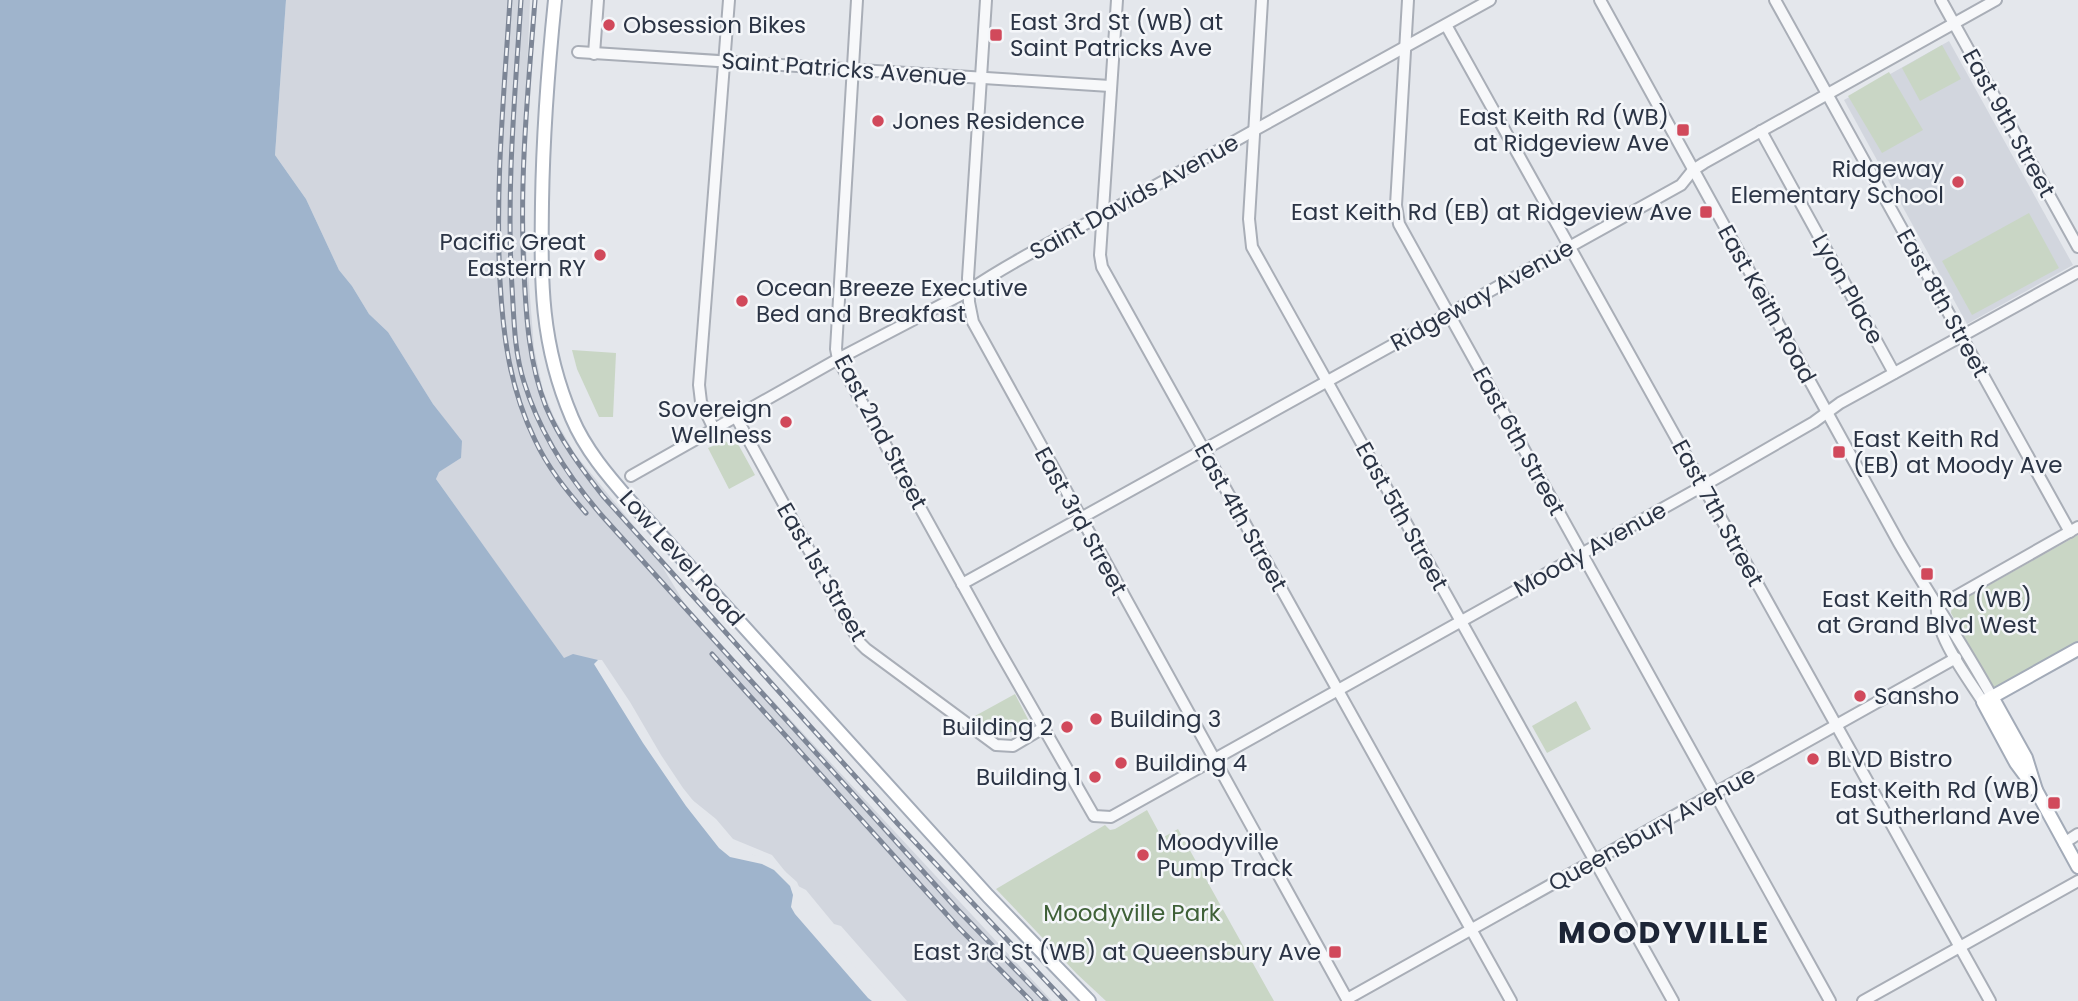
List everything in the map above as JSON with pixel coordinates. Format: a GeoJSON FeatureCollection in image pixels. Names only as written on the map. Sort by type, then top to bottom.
{"type":"FeatureCollection","features":[{"type":"Feature","properties":{"kind":"main road","name":"Low Level Road"},"geometry":{"type":"LineString","coordinates":[[555,0],[543,141],[541,292],[553,365],[573,420],[604,470],[630,501],[980,887],[1089,1001]]}},
{"type":"Feature","properties":{"kind":"main road"},"geometry":{"type":"LineString","coordinates":[[1987,700],[2078,649]]}},
{"type":"Feature","properties":{"kind":"main road","name":"East Keith Road"},"geometry":{"type":"LineString","coordinates":[[1987,700],[2025,758],[2036,790],[2078,867]]}},
{"type":"Feature","properties":{"kind":"street"},"geometry":{"type":"LineString","coordinates":[[594,54],[598,0]]}},
{"type":"Feature","properties":{"kind":"street"},"geometry":{"type":"LineString","coordinates":[[714,429],[701,402],[699,385],[729,0]]}},
{"type":"Feature","properties":{"kind":"street","name":"East 2nd Street"},"geometry":{"type":"LineString","coordinates":[[858,0],[836,349],[838,359],[1091,813],[1099,817]]}},
{"type":"Feature","properties":{"kind":"street","name":"East 3rd Street"},"geometry":{"type":"LineString","coordinates":[[986,0],[968,291],[970,311],[977,333],[1347,1000]]}},
{"type":"Feature","properties":{"kind":"street","name":"East 4th Street"},"geometry":{"type":"LineString","coordinates":[[1116,0],[1100,255],[1102,267],[1511,1001]]}},
{"type":"Feature","properties":{"kind":"street","name":"East 5th Street"},"geometry":{"type":"LineString","coordinates":[[1262,0],[1248,219],[1252,247],[1673,1001]]}},
{"type":"Feature","properties":{"kind":"street","name":"East 6th Street"},"geometry":{"type":"LineString","coordinates":[[1408,0],[1397,214],[1402,231],[1830,1001]]}},
{"type":"Feature","properties":{"kind":"street","name":"Saint Davids Avenue"},"geometry":{"type":"LineString","coordinates":[[631,476],[1489,0]]}},
{"type":"Feature","properties":{"kind":"street","name":"East Keith Road"},"geometry":{"type":"LineString","coordinates":[[1600,0],[1827,413],[1937,607],[1979,673],[1987,700]]}},
{"type":"Feature","properties":{"kind":"street","name":"East 8th Street"},"geometry":{"type":"LineString","coordinates":[[1775,0],[1961,337],[2074,529]]}},
{"type":"Feature","properties":{"kind":"street","name":"East 9th Street"},"geometry":{"type":"LineString","coordinates":[[1941,0],[2078,247]]}},
{"type":"Feature","properties":{"kind":"street","name":"Ridgeway Avenue"},"geometry":{"type":"LineString","coordinates":[[962,583],[1681,185],[1693,170],[1996,0]]}},
{"type":"Feature","properties":{"kind":"street","name":"East 7th Street"},"geometry":{"type":"LineString","coordinates":[[1446,24],[1990,1001]]}},
{"type":"Feature","properties":{"kind":"street","name":"Saint Patricks Avenue"},"geometry":{"type":"LineString","coordinates":[[578,52],[1110,86]]}},
{"type":"Feature","properties":{"kind":"street","name":"Lyon Place"},"geometry":{"type":"LineString","coordinates":[[1761,131],[1894,373]]}},
{"type":"Feature","properties":{"kind":"street","name":"Moody Avenue"},"geometry":{"type":"LineString","coordinates":[[1099,817],[1111,817],[1703,486],[1894,373],[2078,272]]}},
{"type":"Feature","properties":{"kind":"street","name":"East 1st Street"},"geometry":{"type":"LineString","coordinates":[[736,417],[866,649],[996,745],[1013,746],[1043,728]]}},
{"type":"Feature","properties":{"kind":"street"},"geometry":{"type":"LineString","coordinates":[[1937,607],[2074,529]]}},
{"type":"Feature","properties":{"kind":"street","name":"East Keith Road"},"geometry":{"type":"LineString","coordinates":[[1937,607],[1938,623],[1955,658],[1987,700]]}},
{"type":"Feature","properties":{"kind":"street"},"geometry":{"type":"LineString","coordinates":[[1957,635],[1959,648],[1955,658],[1967,660],[1979,673]]}},
{"type":"Feature","properties":{"kind":"street","name":"Queensbury Avenue"},"geometry":{"type":"LineString","coordinates":[[1347,1000],[1955,658]]}},
{"type":"Feature","properties":{"kind":"street"},"geometry":{"type":"LineString","coordinates":[[2064,843],[2078,834]]}},
{"type":"Feature","properties":{"kind":"street"},"geometry":{"type":"LineString","coordinates":[[1863,1001],[2078,881]]}},
{"type":"Feature","properties":{"kind":"shaded area"},"geometry":{"type":"Polygon","coordinates":[[[286,0],[530,0],[522,195],[534,348],[543,390],[554,417],[575,454],[648,543],[688,609],[1052,1001],[907,1001],[841,926],[834,924],[806,890],[796,885],[772,855],[733,839],[716,819],[680,790],[564,659],[436,479],[438,472],[461,458],[461,441],[433,404],[388,332],[369,314],[339,270],[306,199],[275,155],[286,0]]]}},
{"type":"Feature","properties":{"kind":"shaded area","name":"Ridgeway Elementary School"},"geometry":{"type":"Polygon","coordinates":[[[1949,41],[2073,265],[1967,324],[1844,100],[1949,41]]]}},
{"type":"Feature","properties":{"kind":"green space"},"geometry":{"type":"Polygon","coordinates":[[[1942,45],[1961,79],[1920,101],[1902,68],[1942,45]]]}},
{"type":"Feature","properties":{"kind":"green space"},"geometry":{"type":"Polygon","coordinates":[[[1889,72],[1923,130],[1882,153],[1848,96],[1889,72]]]}},
{"type":"Feature","properties":{"kind":"green space"},"geometry":{"type":"Polygon","coordinates":[[[2029,213],[2059,268],[1972,315],[1942,261],[2029,213]]]}},
{"type":"Feature","properties":{"kind":"green space"},"geometry":{"type":"Polygon","coordinates":[[[572,350],[616,353],[613,417],[599,417],[577,369],[572,350]]]}},
{"type":"Feature","properties":{"kind":"green space"},"geometry":{"type":"Polygon","coordinates":[[[725,441],[731,445],[738,444],[755,475],[729,489],[708,448],[725,441]]]}},
{"type":"Feature","properties":{"kind":"green space"},"geometry":{"type":"Polygon","coordinates":[[[2078,535],[2078,643],[1997,688],[1991,687],[1951,613],[1952,606],[2078,535]]]}},
{"type":"Feature","properties":{"kind":"green space"},"geometry":{"type":"Polygon","coordinates":[[[1015,694],[1030,723],[1021,728],[1007,733],[1001,732],[975,716],[1015,694]]]}},
{"type":"Feature","properties":{"kind":"green space"},"geometry":{"type":"Polygon","coordinates":[[[1576,701],[1591,729],[1547,753],[1532,726],[1576,701]]]}},
{"type":"Feature","properties":{"kind":"green space","name":"Moodyville Park"},"geometry":{"type":"Polygon","coordinates":[[[1147,810],[1162,838],[1178,829],[1274,1001],[1106,1001],[996,889],[1105,825],[1110,830],[1115,829],[1147,810]]]}},
{"type":"Feature","properties":{"kind":"water"},"geometry":{"type":"Polygon","coordinates":[[[0,0],[286,0],[275,155],[306,199],[339,270],[369,314],[388,332],[433,404],[462,441],[461,458],[439,472],[436,479],[564,658],[573,654],[598,660],[658,757],[725,845],[767,860],[796,885],[798,904],[882,1001],[0,1001],[0,0]]]}},
{"type":"Feature","properties":{"kind":"pier"},"geometry":{"type":"Polygon","coordinates":[[[602,660],[630,702],[683,788],[727,843],[754,855],[769,857],[797,882],[802,894],[802,907],[885,1001],[872,1001],[868,998],[795,914],[791,907],[793,895],[790,886],[774,870],[762,864],[730,857],[719,848],[686,806],[643,743],[594,664],[602,660]]]}},
{"type":"Feature","properties":{"kind":"railway"},"geometry":{"type":"LineString","coordinates":[[510,0],[499,211],[503,322],[514,382],[526,421],[546,460],[586,513]]}},
{"type":"Feature","properties":{"kind":"railway"},"geometry":{"type":"LineString","coordinates":[[521,0],[511,179],[513,311],[521,370],[547,437],[567,471],[604,518],[957,909],[1046,1001]]}},
{"type":"Feature","properties":{"kind":"railway"},"geometry":{"type":"LineString","coordinates":[[535,0],[523,169],[525,288],[529,340],[536,374],[546,407],[558,431],[603,496],[898,824],[1065,1001]]}},
{"type":"Feature","properties":{"kind":"railway"},"geometry":{"type":"LineString","coordinates":[[712,654],[959,928],[1031,1001]]}},
{"type":"Feature","properties":{"kind":"place","name":"Obsession Bikes"},"geometry":{"type":"Point","coordinates":[609,25]}},
{"type":"Feature","properties":{"kind":"place","name":"East 3rd St (WB) at Saint Patricks Ave"},"geometry":{"type":"Point","coordinates":[996,35]}},
{"type":"Feature","properties":{"kind":"place","name":"Jones Residence"},"geometry":{"type":"Point","coordinates":[878,121]}},
{"type":"Feature","properties":{"kind":"place","name":"East Keith Rd (WB) at Ridgeview Ave"},"geometry":{"type":"Point","coordinates":[1683,130]}},
{"type":"Feature","properties":{"kind":"place","name":"Ridgeway Elementary School"},"geometry":{"type":"Point","coordinates":[1958,182]}},
{"type":"Feature","properties":{"kind":"place","name":"East Keith Rd (EB) at Ridgeview Ave"},"geometry":{"type":"Point","coordinates":[1706,212]}},
{"type":"Feature","properties":{"kind":"place","name":"Pacific Great Eastern RY"},"geometry":{"type":"Point","coordinates":[600,255]}},
{"type":"Feature","properties":{"kind":"place","name":"Ocean Breeze Executive Bed and Breakfast"},"geometry":{"type":"Point","coordinates":[742,301]}},
{"type":"Feature","properties":{"kind":"place","name":"Sovereign Wellness"},"geometry":{"type":"Point","coordinates":[786,422]}},
{"type":"Feature","properties":{"kind":"place","name":"East Keith Rd (EB) at Moody Ave"},"geometry":{"type":"Point","coordinates":[1839,452]}},
{"type":"Feature","properties":{"kind":"place","name":"East Keith Rd (WB) at Grand Blvd West"},"geometry":{"type":"Point","coordinates":[1927,574]}},
{"type":"Feature","properties":{"kind":"place","name":"Sansho"},"geometry":{"type":"Point","coordinates":[1860,696]}},
{"type":"Feature","properties":{"kind":"place","name":"Building 3"},"geometry":{"type":"Point","coordinates":[1096,719]}},
{"type":"Feature","properties":{"kind":"place","name":"Building 2"},"geometry":{"type":"Point","coordinates":[1067,727]}},
{"type":"Feature","properties":{"kind":"place","name":"BLVD Bistro"},"geometry":{"type":"Point","coordinates":[1813,759]}},
{"type":"Feature","properties":{"kind":"place","name":"Building 4"},"geometry":{"type":"Point","coordinates":[1121,763]}},
{"type":"Feature","properties":{"kind":"place","name":"Building 1"},"geometry":{"type":"Point","coordinates":[1095,777]}},
{"type":"Feature","properties":{"kind":"place","name":"East Keith Rd (WB) at Sutherland Ave"},"geometry":{"type":"Point","coordinates":[2054,803]}},
{"type":"Feature","properties":{"kind":"place","name":"Moodyville Pump Track"},"geometry":{"type":"Point","coordinates":[1143,855]}},
{"type":"Feature","properties":{"kind":"place","name":"East 3rd St (WB) at Queensbury Ave"},"geometry":{"type":"Point","coordinates":[1335,952]}},
{"type":"Feature","properties":{"kind":"district","name":"MOODYVILLE"},"geometry":{"type":"Point","coordinates":[1664,933]}}]}
